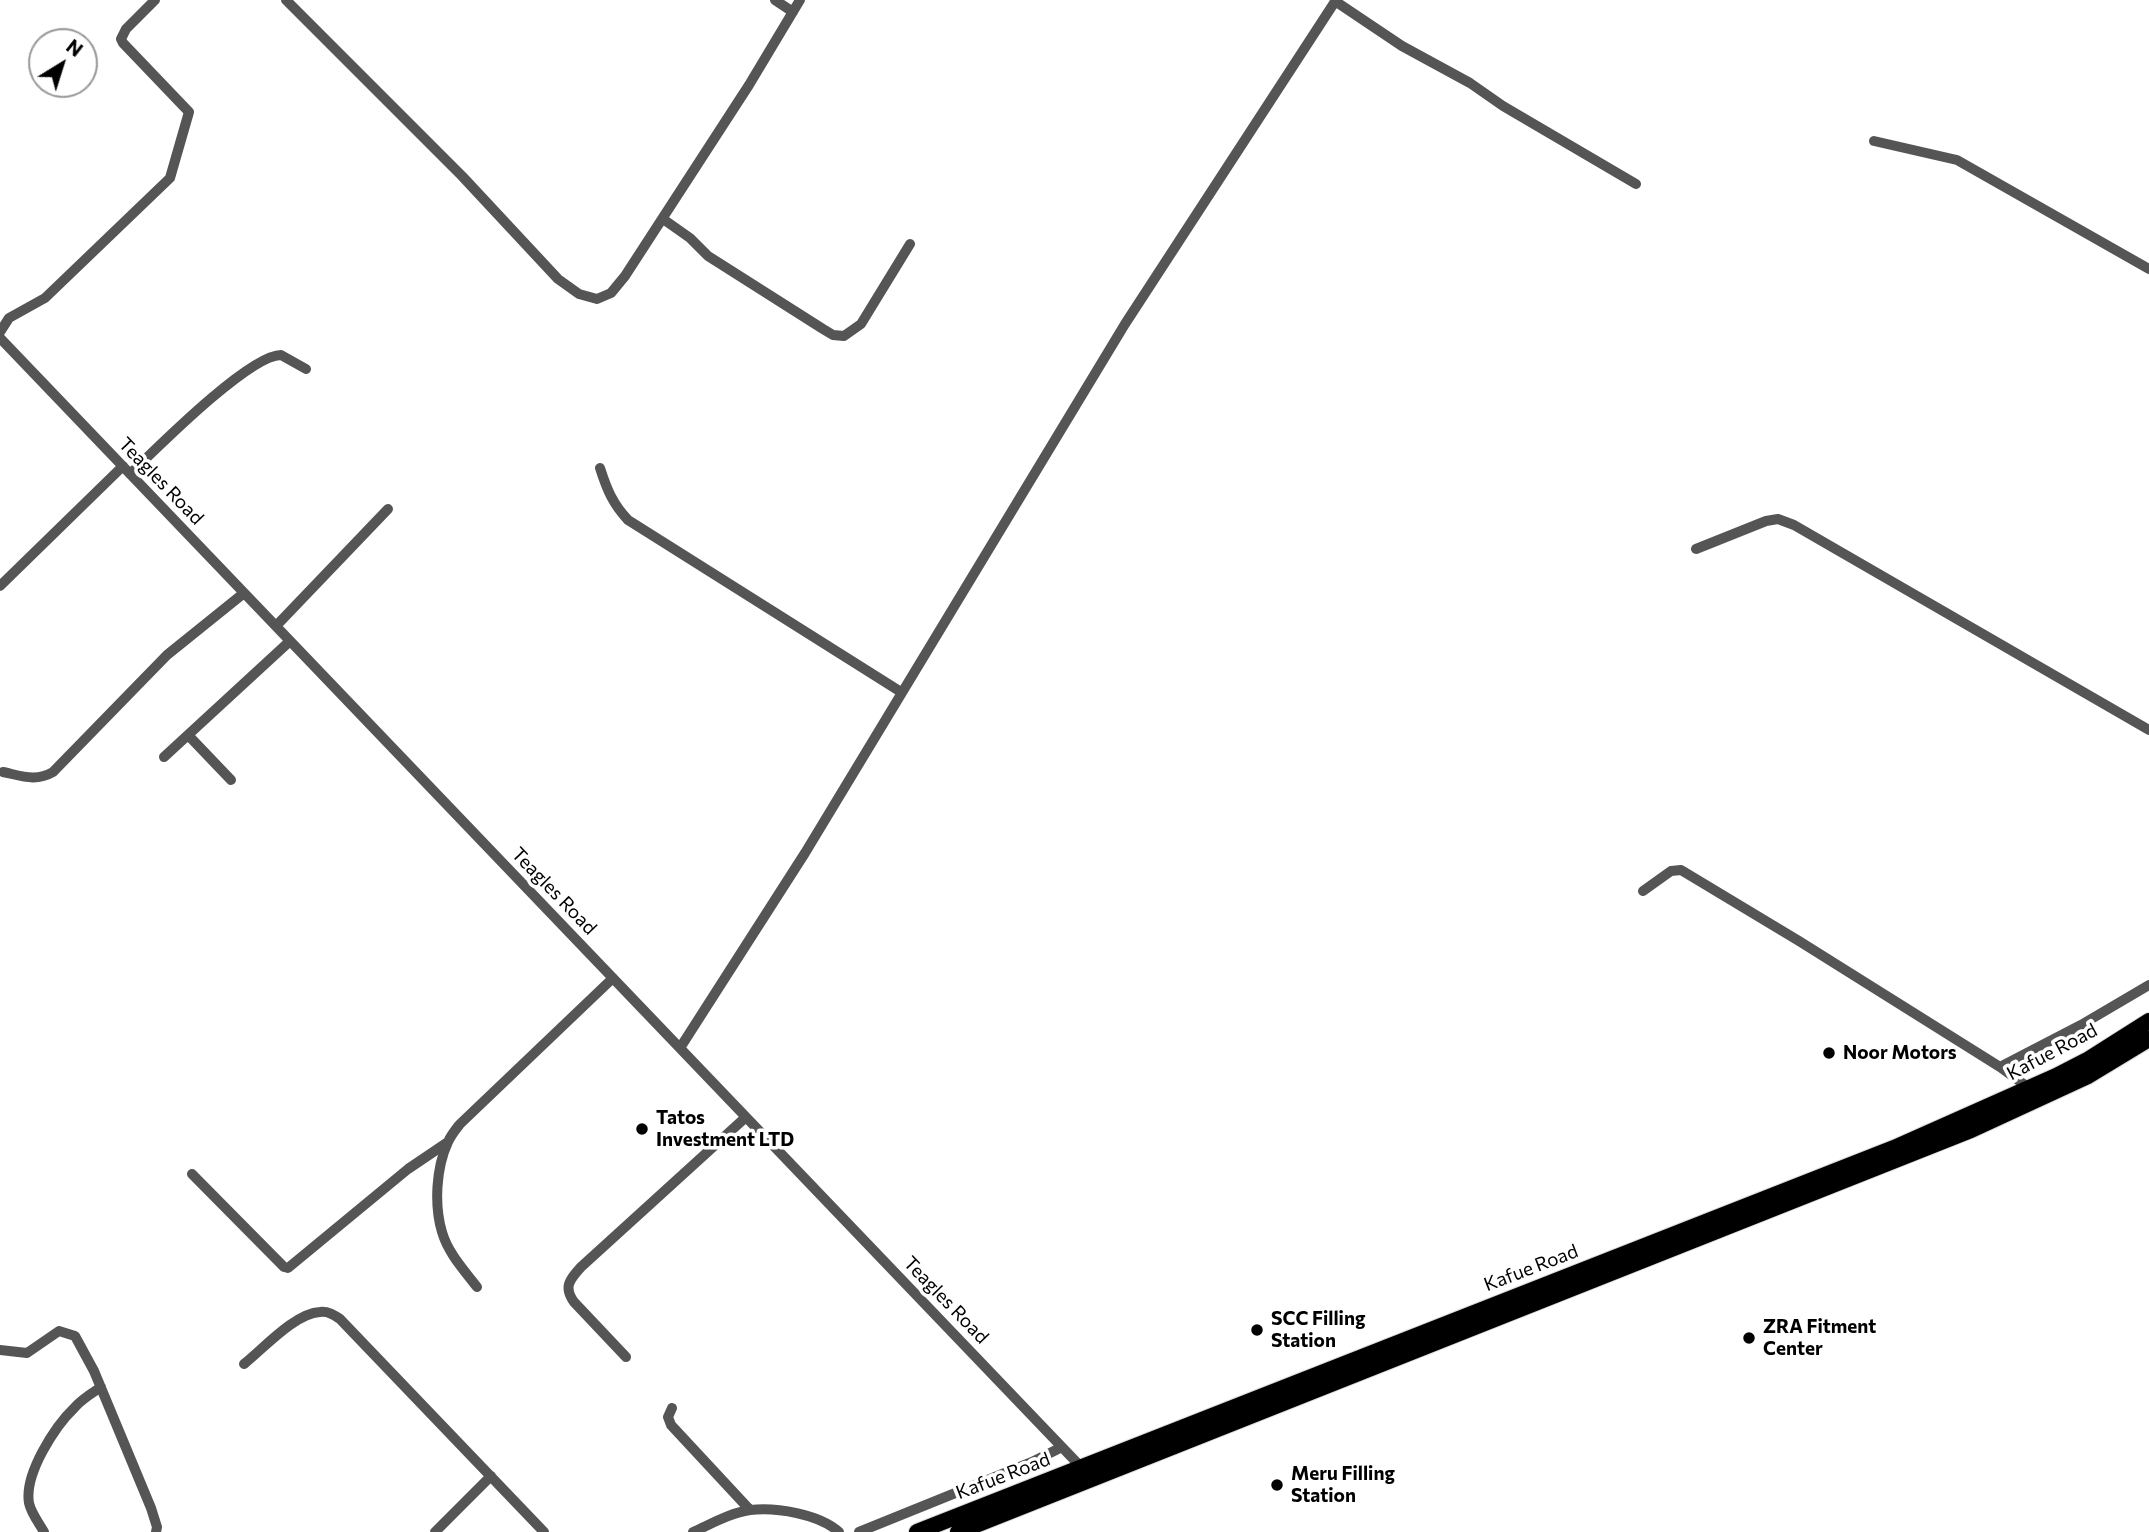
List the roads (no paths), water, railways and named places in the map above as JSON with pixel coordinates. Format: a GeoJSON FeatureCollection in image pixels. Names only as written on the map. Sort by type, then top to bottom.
{"type":"FeatureCollection","features":[{"type":"Feature","properties":{"kind":"main road","name":"Kafue Road"},"geometry":{"type":"LineString","coordinates":[[917,1532],[1894,1148],[2089,1059],[2149,1021]]}},
{"type":"Feature","properties":{"kind":"main road","name":"Kafue Road"},"geometry":{"type":"LineString","coordinates":[[958,1532],[1971,1130],[2088,1076],[2149,1039]]}},
{"type":"Feature","properties":{"kind":"street"},"geometry":{"type":"LineString","coordinates":[[0,332],[9,318],[46,298],[170,178],[190,112],[121,39],[126,29],[155,0]]}},
{"type":"Feature","properties":{"kind":"street"},"geometry":{"type":"LineString","coordinates":[[286,0],[463,176],[558,279],[579,294],[597,299],[611,293],[663,219],[800,0]]}},
{"type":"Feature","properties":{"kind":"street"},"geometry":{"type":"LineString","coordinates":[[775,0],[793,12]]}},
{"type":"Feature","properties":{"kind":"street"},"geometry":{"type":"LineString","coordinates":[[680,1048],[805,853],[1125,324],[1336,1],[1402,46],[1470,83],[1503,106],[1636,184]]}},
{"type":"Feature","properties":{"kind":"street"},"geometry":{"type":"LineString","coordinates":[[1874,141],[1957,160],[2149,269]]}},
{"type":"Feature","properties":{"kind":"street"},"geometry":{"type":"LineString","coordinates":[[663,219],[690,238],[708,256],[741,278],[823,329],[844,336],[861,324],[910,244]]}},
{"type":"Feature","properties":{"kind":"street","name":"Teagles Road"},"geometry":{"type":"LineString","coordinates":[[0,338],[1082,1468]]}},
{"type":"Feature","properties":{"kind":"street"},"geometry":{"type":"LineString","coordinates":[[0,586],[126,470],[232,382],[266,359],[281,355],[306,369]]}},
{"type":"Feature","properties":{"kind":"street"},"geometry":{"type":"LineString","coordinates":[[600,468],[608,494],[628,520],[901,692]]}},
{"type":"Feature","properties":{"kind":"street"},"geometry":{"type":"LineString","coordinates":[[276,626],[388,509]]}},
{"type":"Feature","properties":{"kind":"street"},"geometry":{"type":"LineString","coordinates":[[1696,549],[1766,521],[1778,519],[1794,525],[2149,730]]}},
{"type":"Feature","properties":{"kind":"street"},"geometry":{"type":"LineString","coordinates":[[3,772],[34,779],[53,772],[167,655],[244,593]]}},
{"type":"Feature","properties":{"kind":"street"},"geometry":{"type":"LineString","coordinates":[[164,757],[290,641]]}},
{"type":"Feature","properties":{"kind":"street"},"geometry":{"type":"LineString","coordinates":[[188,735],[231,779]]}},
{"type":"Feature","properties":{"kind":"street"},"geometry":{"type":"LineString","coordinates":[[1643,891],[1671,871],[1681,870],[1799,941],[2029,1088]]}},
{"type":"Feature","properties":{"kind":"street"},"geometry":{"type":"LineString","coordinates":[[477,1287],[453,1255],[442,1234],[438,1206],[439,1171],[448,1142],[460,1124],[613,978]]}},
{"type":"Feature","properties":{"kind":"street"},"geometry":{"type":"LineString","coordinates":[[2000,1067],[2149,985]]}},
{"type":"Feature","properties":{"kind":"street"},"geometry":{"type":"LineString","coordinates":[[626,1357],[568,1294],[569,1280],[746,1117]]}},
{"type":"Feature","properties":{"kind":"street"},"geometry":{"type":"LineString","coordinates":[[192,1174],[288,1268],[408,1169],[448,1142]]}},
{"type":"Feature","properties":{"kind":"street"},"geometry":{"type":"LineString","coordinates":[[244,1364],[306,1315],[321,1311],[331,1313],[544,1532]]}},
{"type":"Feature","properties":{"kind":"street"},"geometry":{"type":"LineString","coordinates":[[0,1350],[27,1353],[59,1331],[75,1336],[101,1387],[151,1508],[156,1532]]}},
{"type":"Feature","properties":{"kind":"street"},"geometry":{"type":"LineString","coordinates":[[44,1532],[29,1505],[29,1489],[35,1470],[52,1435],[66,1416],[77,1404],[101,1387]]}},
{"type":"Feature","properties":{"kind":"street"},"geometry":{"type":"LineString","coordinates":[[672,1408],[668,1416],[671,1425],[750,1510]]}},
{"type":"Feature","properties":{"kind":"street"},"geometry":{"type":"LineString","coordinates":[[859,1532],[1032,1462],[1062,1447]]}},
{"type":"Feature","properties":{"kind":"street"},"geometry":{"type":"LineString","coordinates":[[435,1532],[491,1476]]}},
{"type":"Feature","properties":{"kind":"street"},"geometry":{"type":"LineString","coordinates":[[693,1532],[750,1510],[800,1514],[827,1524],[839,1532]]}},
{"type":"Feature","properties":{"kind":"place","name":"Noor Motors"},"geometry":{"type":"Point","coordinates":[1829,1053]}},
{"type":"Feature","properties":{"kind":"place","name":"Tatos Investment LTD"},"geometry":{"type":"Point","coordinates":[642,1129]}},
{"type":"Feature","properties":{"kind":"place","name":"SCC Filling Station"},"geometry":{"type":"Point","coordinates":[1257,1330]}},
{"type":"Feature","properties":{"kind":"place","name":"ZRA Fitment Center"},"geometry":{"type":"Point","coordinates":[1749,1338]}},
{"type":"Feature","properties":{"kind":"place","name":"Meru Filling Station"},"geometry":{"type":"Point","coordinates":[1277,1485]}}]}
